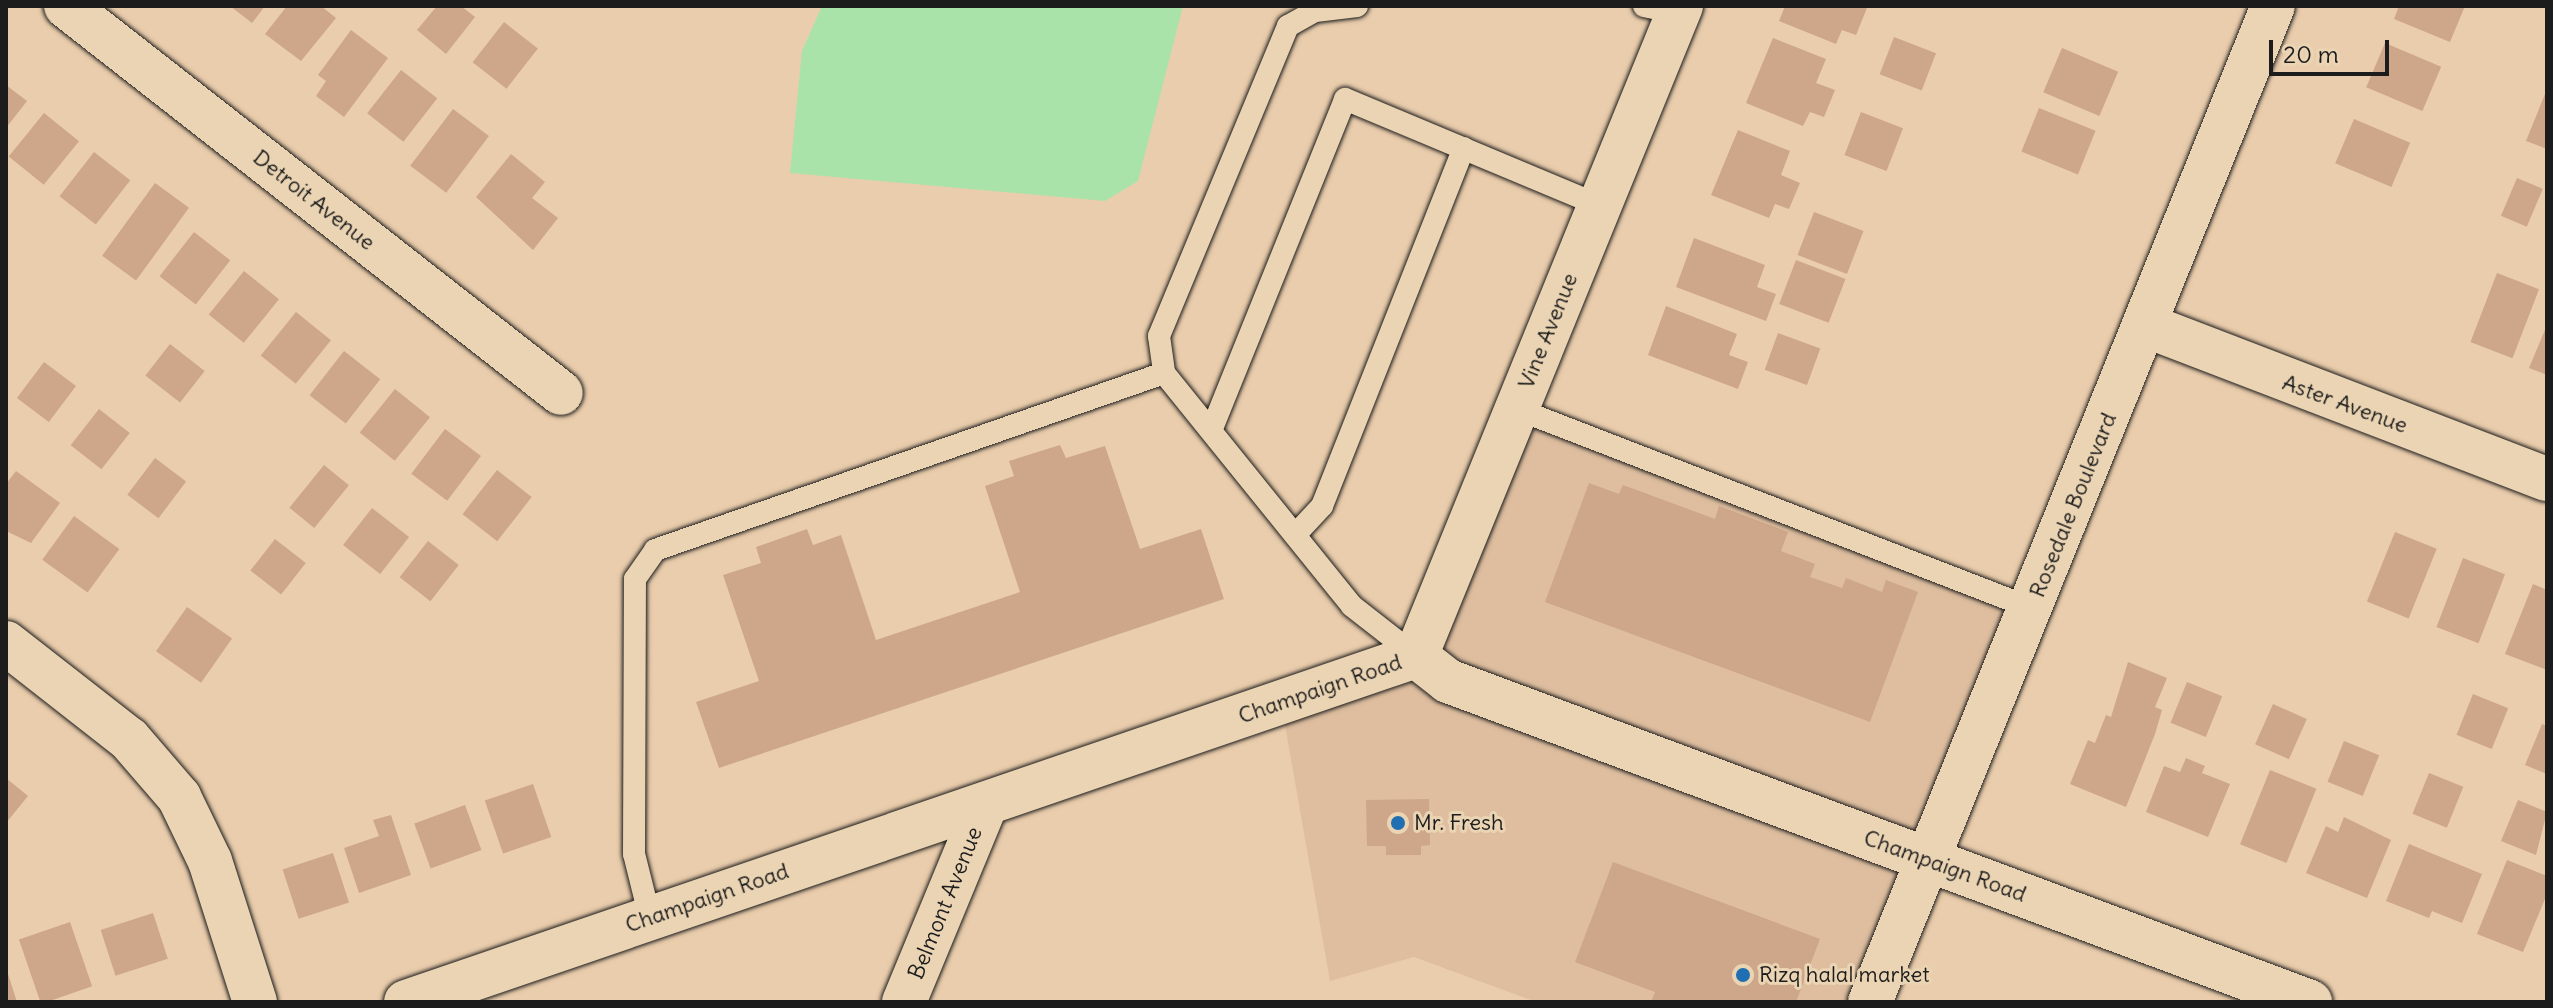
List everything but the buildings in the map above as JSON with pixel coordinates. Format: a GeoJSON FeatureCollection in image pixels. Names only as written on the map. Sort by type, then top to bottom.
{"type":"FeatureCollection","features":[{"type":"Feature","properties":{"kind":"street","name":"Detroit Avenue"},"geometry":{"type":"LineString","coordinates":[[66,6],[561,393]]}},
{"type":"Feature","properties":{"kind":"street","name":"Rosedale Boulevard"},"geometry":{"type":"LineString","coordinates":[[1870,1002],[2273,6]]}},
{"type":"Feature","properties":{"kind":"street","name":"Vine Avenue"},"geometry":{"type":"LineString","coordinates":[[1416,656],[1599,205],[1668,8]]}},
{"type":"Feature","properties":{"kind":"street","name":"Aster Avenue"},"geometry":{"type":"LineString","coordinates":[[2145,325],[2547,479]]}},
{"type":"Feature","properties":{"kind":"street"},"geometry":{"type":"LineString","coordinates":[[6,643],[129,739],[179,797],[210,861],[255,1002]]}},
{"type":"Feature","properties":{"kind":"street","name":"Champaign Road"},"geometry":{"type":"LineString","coordinates":[[406,1002],[1416,656],[1448,681],[2310,1002]]}},
{"type":"Feature","properties":{"kind":"street","name":"Belmont Avenue"},"geometry":{"type":"LineString","coordinates":[[904,1002],[986,804]]}},
{"type":"Feature","properties":{"kind":"lane"},"geometry":{"type":"LineString","coordinates":[[1357,6],[1315,11],[1288,26],[1274,50],[1159,336],[1164,373],[1352,606],[1416,656]]}},
{"type":"Feature","properties":{"kind":"lane"},"geometry":{"type":"LineString","coordinates":[[1211,431],[1345,99],[1599,205]]}},
{"type":"Feature","properties":{"kind":"lane"},"geometry":{"type":"LineString","coordinates":[[1295,535],[1322,506],[1464,148]]}},
{"type":"Feature","properties":{"kind":"lane"},"geometry":{"type":"LineString","coordinates":[[650,918],[634,854],[635,579],[655,550],[1164,373]]}},
{"type":"Feature","properties":{"kind":"lane"},"geometry":{"type":"LineString","coordinates":[[1517,409],[2031,608]]}},
{"type":"Feature","properties":{"kind":"shaded area"},"geometry":{"type":"Polygon","coordinates":[[[1517,409],[2031,608],[1870,1002],[1536,1002],[1414,957],[1330,981],[1281,702],[1416,656],[1517,409]]]}},
{"type":"Feature","properties":{"kind":"green space"},"geometry":{"type":"Polygon","coordinates":[[[822,6],[1183,6],[1138,181],[1105,201],[790,173],[802,51],[822,6]]]}},
{"type":"Feature","properties":{"kind":"place","name":"Mr. Fresh"},"geometry":{"type":"Point","coordinates":[1398,823]}},
{"type":"Feature","properties":{"kind":"place","name":"Rizq halal market"},"geometry":{"type":"Point","coordinates":[1743,975]}}]}
